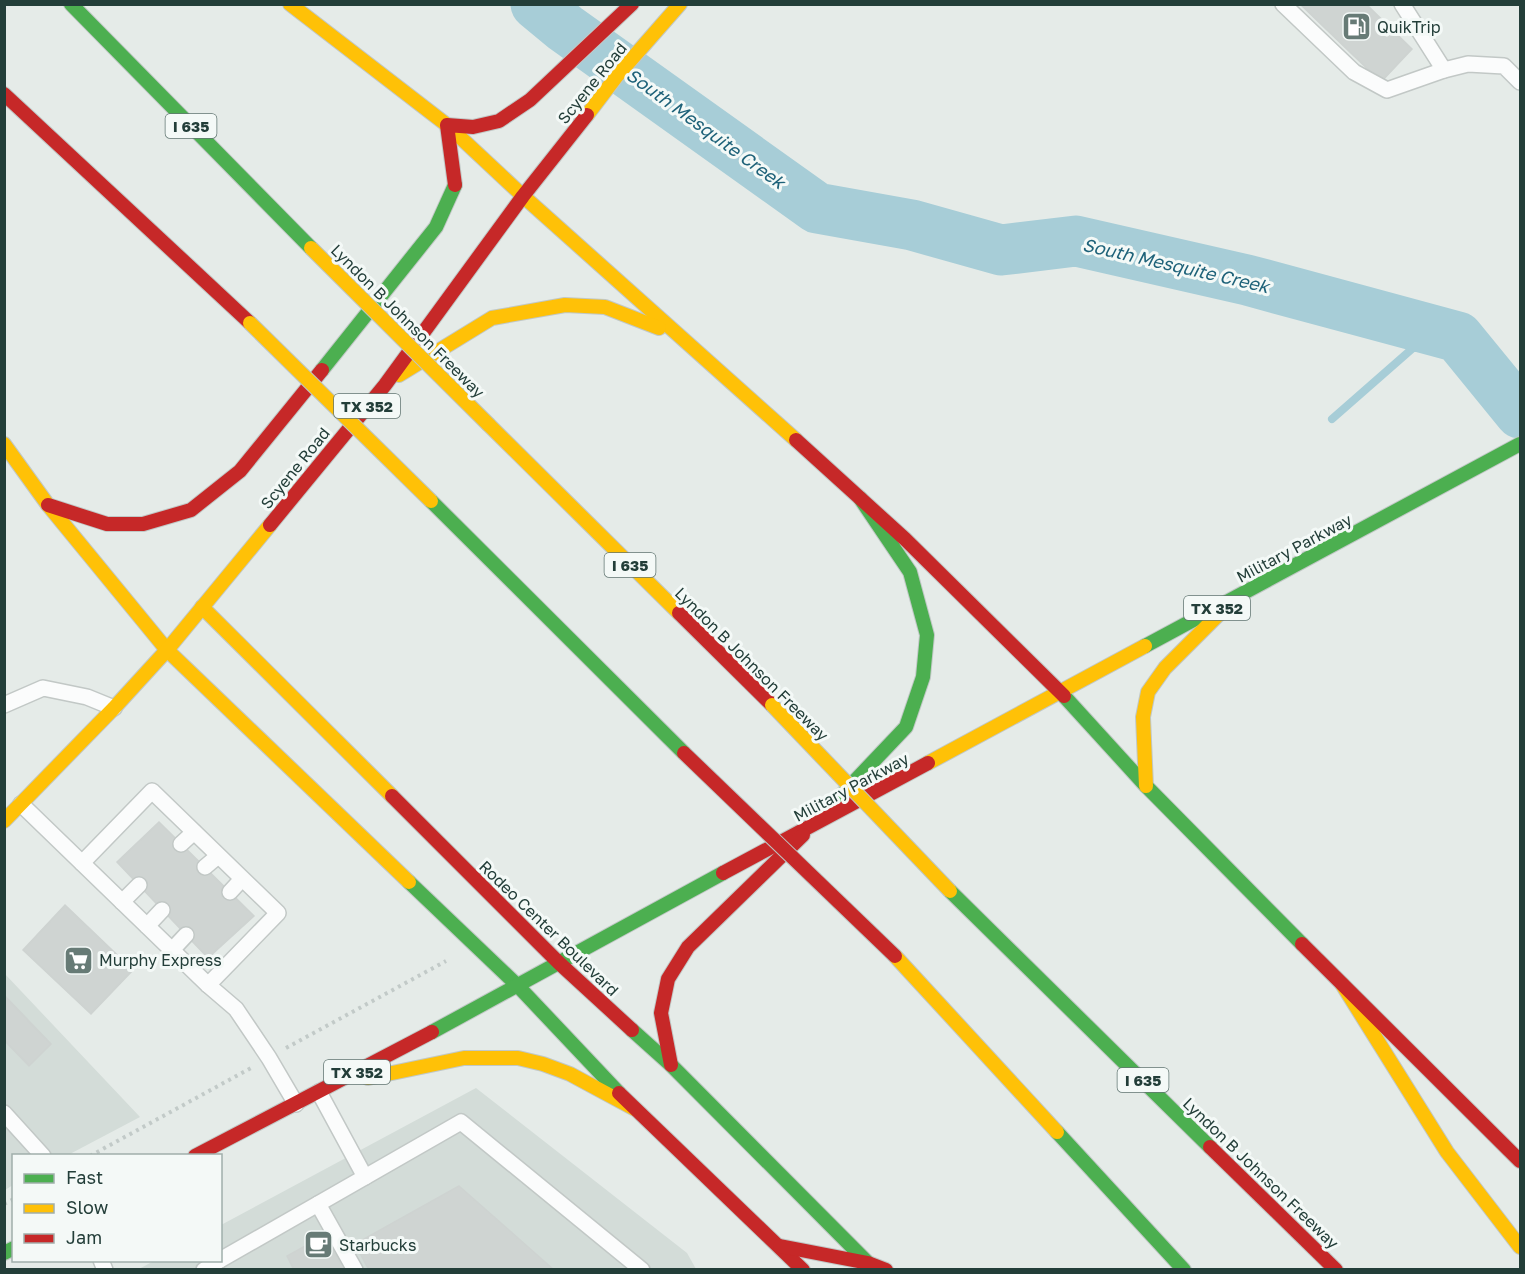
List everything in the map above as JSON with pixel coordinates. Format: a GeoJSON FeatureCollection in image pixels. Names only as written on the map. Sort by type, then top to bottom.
{"type":"FeatureCollection","features":[{"type":"Feature","properties":{"kind":"main road","name":"Lyndon B Johnson Freeway"},"geometry":{"type":"LineString","coordinates":[[70,4],[311,248],[772,705],[950,891],[1336,1269]]}},
{"type":"Feature","properties":{"kind":"main road"},"geometry":{"type":"LineString","coordinates":[[290,4],[447,125],[905,539],[1060,693],[1146,786],[1342,984],[1521,1161]]}},
{"type":"Feature","properties":{"kind":"main road"},"geometry":{"type":"LineString","coordinates":[[447,125],[473,127],[499,120],[530,100],[632,4]]}},
{"type":"Feature","properties":{"kind":"main road","name":"Scyene Road"},"geometry":{"type":"LineString","coordinates":[[4,821],[167,650],[385,385],[547,165],[616,77],[680,4]]}},
{"type":"Feature","properties":{"kind":"main road"},"geometry":{"type":"LineString","coordinates":[[4,94],[250,322],[684,753],[895,956],[1184,1269]]}},
{"type":"Feature","properties":{"kind":"main road"},"geometry":{"type":"LineString","coordinates":[[48,505],[107,524],[143,524],[191,510],[240,471],[435,227],[454,185],[447,125]]}},
{"type":"Feature","properties":{"kind":"main road"},"geometry":{"type":"LineString","coordinates":[[385,385],[492,318],[565,305],[605,307],[678,335]]}},
{"type":"Feature","properties":{"kind":"main road"},"geometry":{"type":"LineString","coordinates":[[4,444],[48,505],[167,650],[517,985],[635,1109],[803,1269]]}},
{"type":"Feature","properties":{"kind":"main road","name":"Military Parkway"},"geometry":{"type":"LineString","coordinates":[[197,1154],[325,1089],[1521,444]]}},
{"type":"Feature","properties":{"kind":"main road"},"geometry":{"type":"LineString","coordinates":[[671,1065],[662,1013],[668,979],[688,947],[812,826],[906,727],[923,677],[927,635],[910,572],[860,498]]}},
{"type":"Feature","properties":{"kind":"main road"},"geometry":{"type":"LineString","coordinates":[[1146,786],[1143,717],[1148,692],[1166,668],[1233,600]]}},
{"type":"Feature","properties":{"kind":"main road","name":"Rodeo Center Boulevard"},"geometry":{"type":"LineString","coordinates":[[202,607],[558,962],[671,1065],[871,1266]]}},
{"type":"Feature","properties":{"kind":"main road"},"geometry":{"type":"LineString","coordinates":[[1342,984],[1447,1152],[1521,1247]]}},
{"type":"Feature","properties":{"kind":"main road"},"geometry":{"type":"LineString","coordinates":[[325,1089],[464,1058],[518,1058],[570,1074],[635,1109]]}},
{"type":"Feature","properties":{"kind":"main road"},"geometry":{"type":"LineString","coordinates":[[780,1246],[886,1269]]}},
{"type":"Feature","properties":{"kind":"lane"},"geometry":{"type":"LineString","coordinates":[[1283,4],[1354,72],[1387,90],[1468,64],[1504,66],[1521,82]]}},
{"type":"Feature","properties":{"kind":"lane"},"geometry":{"type":"LineString","coordinates":[[1402,4],[1444,70]]}},
{"type":"Feature","properties":{"kind":"lane"},"geometry":{"type":"LineString","coordinates":[[4,705],[43,688],[87,697],[114,708]]}},
{"type":"Feature","properties":{"kind":"lane"},"geometry":{"type":"LineString","coordinates":[[82,863],[152,791],[278,913],[208,985]]}},
{"type":"Feature","properties":{"kind":"lane"},"geometry":{"type":"LineString","coordinates":[[21,804],[208,985],[236,1008],[296,1104]]}},
{"type":"Feature","properties":{"kind":"lane"},"geometry":{"type":"LineString","coordinates":[[181,844],[194,832]]}},
{"type":"Feature","properties":{"kind":"lane"},"geometry":{"type":"LineString","coordinates":[[205,867],[218,856]]}},
{"type":"Feature","properties":{"kind":"lane"},"geometry":{"type":"LineString","coordinates":[[230,892],[242,879]]}},
{"type":"Feature","properties":{"kind":"lane"},"geometry":{"type":"LineString","coordinates":[[122,902],[139,885]]}},
{"type":"Feature","properties":{"kind":"lane"},"geometry":{"type":"LineString","coordinates":[[147,926],[162,910]]}},
{"type":"Feature","properties":{"kind":"lane"},"geometry":{"type":"LineString","coordinates":[[172,950],[186,935]]}},
{"type":"Feature","properties":{"kind":"lane"},"geometry":{"type":"LineString","coordinates":[[325,1089],[365,1178]]}},
{"type":"Feature","properties":{"kind":"lane"},"geometry":{"type":"LineString","coordinates":[[4,1113],[42,1154]]}},
{"type":"Feature","properties":{"kind":"lane"},"geometry":{"type":"LineString","coordinates":[[223,1260],[461,1122],[642,1269]]}},
{"type":"Feature","properties":{"kind":"lane"},"geometry":{"type":"LineString","coordinates":[[318,1204],[355,1269]]}},
{"type":"Feature","properties":{"kind":"lane"},"geometry":{"type":"LineString","coordinates":[[204,1269],[219,1262]]}},
{"type":"Feature","properties":{"kind":"shaded area"},"geometry":{"type":"Polygon","coordinates":[[[4,973],[140,1117],[70,1154],[12,1154],[12,1186],[5,1190],[4,973]]]}},
{"type":"Feature","properties":{"kind":"shaded area"},"geometry":{"type":"Polygon","coordinates":[[[476,1088],[687,1253],[696,1269],[137,1270],[152,1262],[222,1262],[222,1224],[476,1088]]]}},
{"type":"Feature","properties":{"kind":"building","name":"QuikTrip"},"geometry":{"type":"Polygon","coordinates":[[[1300,4],[1366,4],[1412,49],[1381,82],[1300,4]]]}},
{"type":"Feature","properties":{"kind":"building","name":"Murphy Express"},"geometry":{"type":"Polygon","coordinates":[[[159,822],[254,916],[208,958],[117,862],[159,822]]]}},
{"type":"Feature","properties":{"kind":"building","name":"Murphy Express"},"geometry":{"type":"Polygon","coordinates":[[[65,905],[133,970],[91,1014],[23,950],[65,905]]]}},
{"type":"Feature","properties":{"kind":"building"},"geometry":{"type":"Polygon","coordinates":[[[4,995],[51,1044],[29,1066],[4,1040],[4,995]]]}},
{"type":"Feature","properties":{"kind":"building"},"geometry":{"type":"Polygon","coordinates":[[[459,1186],[554,1270],[369,1270],[355,1244],[459,1186]]]}},
{"type":"Feature","properties":{"kind":"building","name":"Starbucks"},"geometry":{"type":"Polygon","coordinates":[[[325,1235],[340,1263],[345,1261],[350,1270],[294,1270],[287,1256],[325,1235]]]}},
{"type":"Feature","properties":{"kind":"waterway","name":"South Mesquite Creek"},"geometry":{"type":"LineString","coordinates":[[536,4],[565,28],[817,208],[912,225],[1001,250],[1076,241],[1247,280],[1458,337],[1520,413]]}},
{"type":"Feature","properties":{"kind":"waterway"},"geometry":{"type":"LineString","coordinates":[[1332,419],[1413,348],[1466,347]]}},
{"type":"Feature","properties":{"kind":"traffic: fast"},"geometry":{"type":"LineString","coordinates":[[71,4],[311,248]]}},
{"type":"Feature","properties":{"kind":"traffic: fast"},"geometry":{"type":"LineString","coordinates":[[322,370],[436,227],[455,185]]}},
{"type":"Feature","properties":{"kind":"traffic: fast"},"geometry":{"type":"LineString","coordinates":[[1145,646],[1520,444]]}},
{"type":"Feature","properties":{"kind":"traffic: fast"},"geometry":{"type":"LineString","coordinates":[[832,805],[906,727],[923,677],[927,635],[910,572],[860,498]]}},
{"type":"Feature","properties":{"kind":"traffic: fast"},"geometry":{"type":"LineString","coordinates":[[431,501],[684,753]]}},
{"type":"Feature","properties":{"kind":"traffic: fast"},"geometry":{"type":"LineString","coordinates":[[1064,696],[1146,786],[1302,944]]}},
{"type":"Feature","properties":{"kind":"traffic: fast"},"geometry":{"type":"LineString","coordinates":[[432,1032],[723,873]]}},
{"type":"Feature","properties":{"kind":"traffic: fast"},"geometry":{"type":"LineString","coordinates":[[409,882],[517,985],[619,1093]]}},
{"type":"Feature","properties":{"kind":"traffic: fast"},"geometry":{"type":"LineString","coordinates":[[950,891],[1210,1147]]}},
{"type":"Feature","properties":{"kind":"traffic: fast"},"geometry":{"type":"LineString","coordinates":[[632,1030],[671,1065],[875,1270]]}},
{"type":"Feature","properties":{"kind":"traffic: fast"},"geometry":{"type":"LineString","coordinates":[[1057,1132],[1184,1270]]}},
{"type":"Feature","properties":{"kind":"traffic: fast"},"geometry":{"type":"LineString","coordinates":[[4,1253],[12,1249]]}},
{"type":"Feature","properties":{"kind":"traffic: slow"},"geometry":{"type":"LineString","coordinates":[[290,4],[447,125],[523,196]]}},
{"type":"Feature","properties":{"kind":"traffic: slow"},"geometry":{"type":"LineString","coordinates":[[587,115],[616,77],[680,4]]}},
{"type":"Feature","properties":{"kind":"traffic: slow"},"geometry":{"type":"LineString","coordinates":[[523,196],[796,440]]}},
{"type":"Feature","properties":{"kind":"traffic: slow"},"geometry":{"type":"LineString","coordinates":[[311,248],[489,425]]}},
{"type":"Feature","properties":{"kind":"traffic: slow"},"geometry":{"type":"LineString","coordinates":[[399,375],[492,318],[565,305],[605,307],[659,328]]}},
{"type":"Feature","properties":{"kind":"traffic: slow"},"geometry":{"type":"LineString","coordinates":[[250,323],[431,501]]}},
{"type":"Feature","properties":{"kind":"traffic: slow"},"geometry":{"type":"LineString","coordinates":[[489,425],[679,613]]}},
{"type":"Feature","properties":{"kind":"traffic: slow"},"geometry":{"type":"LineString","coordinates":[[4,444],[48,505],[167,650]]}},
{"type":"Feature","properties":{"kind":"traffic: slow"},"geometry":{"type":"LineString","coordinates":[[4,821],[167,650],[270,525]]}},
{"type":"Feature","properties":{"kind":"traffic: slow"},"geometry":{"type":"LineString","coordinates":[[1146,786],[1143,717],[1148,692],[1165,668],[1227,606]]}},
{"type":"Feature","properties":{"kind":"traffic: slow"},"geometry":{"type":"LineString","coordinates":[[202,607],[392,796]]}},
{"type":"Feature","properties":{"kind":"traffic: slow"},"geometry":{"type":"LineString","coordinates":[[928,763],[1145,646]]}},
{"type":"Feature","properties":{"kind":"traffic: slow"},"geometry":{"type":"LineString","coordinates":[[167,650],[409,882]]}},
{"type":"Feature","properties":{"kind":"traffic: slow"},"geometry":{"type":"LineString","coordinates":[[772,705],[950,891]]}},
{"type":"Feature","properties":{"kind":"traffic: slow"},"geometry":{"type":"LineString","coordinates":[[895,956],[1057,1132]]}},
{"type":"Feature","properties":{"kind":"traffic: slow"},"geometry":{"type":"LineString","coordinates":[[1342,984],[1447,1152],[1520,1247]]}},
{"type":"Feature","properties":{"kind":"traffic: slow"},"geometry":{"type":"LineString","coordinates":[[368,1078],[464,1058],[518,1058],[570,1074],[635,1109]]}},
{"type":"Feature","properties":{"kind":"traffic: jam"},"geometry":{"type":"LineString","coordinates":[[455,185],[447,125],[473,127],[499,121],[530,100],[632,4]]}},
{"type":"Feature","properties":{"kind":"traffic: jam"},"geometry":{"type":"LineString","coordinates":[[4,94],[250,323]]}},
{"type":"Feature","properties":{"kind":"traffic: jam"},"geometry":{"type":"LineString","coordinates":[[270,525],[385,385],[523,196],[587,115]]}},
{"type":"Feature","properties":{"kind":"traffic: jam"},"geometry":{"type":"LineString","coordinates":[[48,505],[107,524],[143,524],[191,510],[240,471],[322,370]]}},
{"type":"Feature","properties":{"kind":"traffic: jam"},"geometry":{"type":"LineString","coordinates":[[796,440],[905,539],[1064,696]]}},
{"type":"Feature","properties":{"kind":"traffic: jam"},"geometry":{"type":"LineString","coordinates":[[679,613],[772,705]]}},
{"type":"Feature","properties":{"kind":"traffic: jam"},"geometry":{"type":"LineString","coordinates":[[684,753],[895,956]]}},
{"type":"Feature","properties":{"kind":"traffic: jam"},"geometry":{"type":"LineString","coordinates":[[723,873],[928,763]]}},
{"type":"Feature","properties":{"kind":"traffic: jam"},"geometry":{"type":"LineString","coordinates":[[392,796],[558,962],[632,1030]]}},
{"type":"Feature","properties":{"kind":"traffic: jam"},"geometry":{"type":"LineString","coordinates":[[671,1065],[661,1013],[668,979],[688,947],[803,835]]}},
{"type":"Feature","properties":{"kind":"traffic: jam"},"geometry":{"type":"LineString","coordinates":[[1302,944],[1520,1161]]}},
{"type":"Feature","properties":{"kind":"traffic: jam"},"geometry":{"type":"LineString","coordinates":[[199,1154],[432,1032]]}},
{"type":"Feature","properties":{"kind":"traffic: jam"},"geometry":{"type":"LineString","coordinates":[[619,1093],[803,1270]]}},
{"type":"Feature","properties":{"kind":"traffic: jam"},"geometry":{"type":"LineString","coordinates":[[1210,1147],[1336,1270]]}},
{"type":"Feature","properties":{"kind":"traffic: jam"},"geometry":{"type":"LineString","coordinates":[[780,1246],[868,1263],[886,1270]]}},
{"type":"Feature","properties":{"kind":"place","name":"QuikTrip"},"geometry":{"type":"Point","coordinates":[1356,27]}},
{"type":"Feature","properties":{"kind":"place","name":"Murphy Express"},"geometry":{"type":"Point","coordinates":[78,960]}},
{"type":"Feature","properties":{"kind":"place","name":"Starbucks"},"geometry":{"type":"Point","coordinates":[318,1245]}}]}
